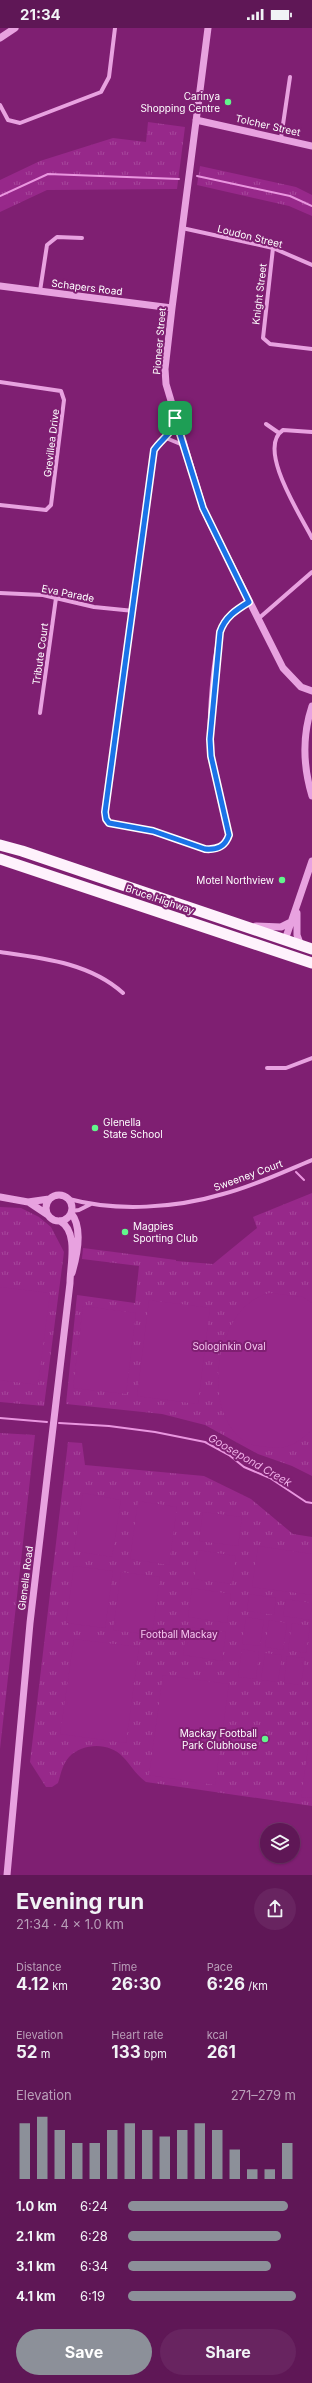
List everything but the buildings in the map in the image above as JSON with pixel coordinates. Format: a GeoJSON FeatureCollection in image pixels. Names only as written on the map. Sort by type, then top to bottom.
{"type":"FeatureCollection","features":[{"type":"Feature","properties":{"kind":"highway","name":"Bruce Highway"},"geometry":{"type":"LineString","coordinates":[[0,845],[22,851],[307,947]]}},
{"type":"Feature","properties":{"kind":"highway","name":"Bruce Highway"},"geometry":{"type":"LineString","coordinates":[[0,858],[312,963]]}},
{"type":"Feature","properties":{"kind":"highway"},"geometry":{"type":"LineString","coordinates":[[286,940],[292,950],[312,958]]}},
{"type":"Feature","properties":{"kind":"street"},"geometry":{"type":"LineString","coordinates":[[0,38],[15,28]]}},
{"type":"Feature","properties":{"kind":"street"},"geometry":{"type":"LineString","coordinates":[[0,105],[8,120],[20,123],[101,92],[107,83],[115,28]]}},
{"type":"Feature","properties":{"kind":"street","name":"Pioneer Street"},"geometry":{"type":"LineString","coordinates":[[208,28],[165,370],[168,394],[203,508],[249,602],[289,676],[301,687],[312,691]]}},
{"type":"Feature","properties":{"kind":"street"},"geometry":{"type":"LineString","coordinates":[[281,138],[290,77]]}},
{"type":"Feature","properties":{"kind":"street","name":"Tolcher Street"},"geometry":{"type":"LineString","coordinates":[[196,120],[312,146]]}},
{"type":"Feature","properties":{"kind":"street","name":"Loudon Street"},"geometry":{"type":"LineString","coordinates":[[182,228],[273,248],[312,264]]}},
{"type":"Feature","properties":{"kind":"street"},"geometry":{"type":"LineString","coordinates":[[40,291],[47,245],[57,237],[82,238]]}},
{"type":"Feature","properties":{"kind":"street","name":"Knight Street"},"geometry":{"type":"LineString","coordinates":[[273,248],[263,338],[268,343],[312,350]]}},
{"type":"Feature","properties":{"kind":"street","name":"Schapers Road"},"geometry":{"type":"LineString","coordinates":[[0,286],[172,308]]}},
{"type":"Feature","properties":{"kind":"street","name":"Grevillea Drive"},"geometry":{"type":"LineString","coordinates":[[0,382],[61,390],[64,400],[51,505],[46,510],[0,505]]}},
{"type":"Feature","properties":{"kind":"street"},"geometry":{"type":"LineString","coordinates":[[175,418],[174,425],[166,438],[159,442],[154,450],[134,611],[105,812],[106,819],[109,823],[153,831],[205,849],[220,847],[227,842],[229,835],[228,828],[210,745],[214,675],[220,632],[223,622],[249,602]]}},
{"type":"Feature","properties":{"kind":"street"},"geometry":{"type":"LineString","coordinates":[[266,424],[279,433]]}},
{"type":"Feature","properties":{"kind":"street"},"geometry":{"type":"LineString","coordinates":[[312,432],[286,429],[279,433],[274,448],[275,464],[312,538]]}},
{"type":"Feature","properties":{"kind":"street"},"geometry":{"type":"LineString","coordinates":[[166,438],[183,445]]}},
{"type":"Feature","properties":{"kind":"street"},"geometry":{"type":"LineString","coordinates":[[258,619],[312,572]]}},
{"type":"Feature","properties":{"kind":"street","name":"Eva Parade"},"geometry":{"type":"LineString","coordinates":[[0,593],[56,598],[94,607],[134,611]]}},
{"type":"Feature","properties":{"kind":"street","name":"Tribute Court"},"geometry":{"type":"LineString","coordinates":[[40,713],[56,598]]}},
{"type":"Feature","properties":{"kind":"street"},"geometry":{"type":"LineString","coordinates":[[312,706],[305,734],[304,755],[306,775],[312,796]]}},
{"type":"Feature","properties":{"kind":"street"},"geometry":{"type":"LineString","coordinates":[[286,940],[312,861]]}},
{"type":"Feature","properties":{"kind":"street"},"geometry":{"type":"LineString","coordinates":[[297,910],[297,935],[307,947]]}},
{"type":"Feature","properties":{"kind":"street"},"geometry":{"type":"LineString","coordinates":[[244,925],[278,927],[286,926],[291,922]]}},
{"type":"Feature","properties":{"kind":"street"},"geometry":{"type":"LineString","coordinates":[[0,952],[61,961],[106,979],[123,994]]}},
{"type":"Feature","properties":{"kind":"street"},"geometry":{"type":"LineString","coordinates":[[267,1068],[286,1068],[312,1058]]}},
{"type":"Feature","properties":{"kind":"street","name":"Sweeney Court"},"geometry":{"type":"LineString","coordinates":[[69,1199],[92,1204],[153,1206],[201,1199],[223,1194],[312,1160]]}},
{"type":"Feature","properties":{"kind":"street"},"geometry":{"type":"LineString","coordinates":[[0,1197],[28,1202],[49,1199],[60,1195],[69,1199],[72,1205],[71,1212],[68,1217],[60,1221],[28,1202]]}},
{"type":"Feature","properties":{"kind":"street"},"geometry":{"type":"LineString","coordinates":[[48,1215],[46,1206],[49,1199]]}},
{"type":"Feature","properties":{"kind":"street","name":"Sweeney Court"},"geometry":{"type":"LineString","coordinates":[[71,1212],[92,1204]]}},
{"type":"Feature","properties":{"kind":"street","name":"Glenella Road"},"geometry":{"type":"LineString","coordinates":[[7,1875],[30,1623],[70,1283],[77,1242],[75,1218],[71,1212]]}},
{"type":"Feature","properties":{"kind":"street","name":"Glenella Road"},"geometry":{"type":"LineString","coordinates":[[60,1221],[67,1227],[71,1236],[70,1283]]}},
{"type":"Feature","properties":{"kind":"green space"},"geometry":{"type":"Polygon","coordinates":[[[148,122],[185,127],[177,189],[47,190],[0,212],[0,180],[40,161],[113,138],[146,142],[148,122]]]}},
{"type":"Feature","properties":{"kind":"green space"},"geometry":{"type":"Polygon","coordinates":[[[200,166],[296,187],[312,195],[312,216],[289,206],[197,185],[200,166]]]}},
{"type":"Feature","properties":{"kind":"green space","name":"Sologinkin Oval"},"geometry":{"type":"Polygon","coordinates":[[[312,1193],[312,1476],[292,1466],[258,1454],[205,1425],[162,1414],[66,1404],[77,1295],[135,1303],[139,1266],[82,1259],[83,1248],[176,1261],[213,1264],[257,1228],[253,1217],[312,1193]]]}},
{"type":"Feature","properties":{"kind":"green space"},"geometry":{"type":"Polygon","coordinates":[[[0,1207],[21,1208],[39,1217],[51,1227],[64,1252],[44,1406],[0,1402],[0,1207]]]}},
{"type":"Feature","properties":{"kind":"green space"},"geometry":{"type":"Polygon","coordinates":[[[0,1287],[50,1293],[38,1385],[0,1380],[0,1287]]]}},
{"type":"Feature","properties":{"kind":"green space"},"geometry":{"type":"Polygon","coordinates":[[[270,1293],[303,1297],[312,1303],[312,1429],[302,1439],[292,1445],[280,1448],[255,1446],[244,1441],[230,1426],[221,1406],[218,1383],[220,1360],[226,1336],[237,1316],[252,1301],[270,1293]]]}},
{"type":"Feature","properties":{"kind":"green space"},"geometry":{"type":"Polygon","coordinates":[[[149,1300],[210,1308],[198,1404],[137,1396],[149,1300]]]}},
{"type":"Feature","properties":{"kind":"green space"},"geometry":{"type":"Polygon","coordinates":[[[83,1306],[136,1313],[126,1394],[73,1388],[83,1306]]]}},
{"type":"Feature","properties":{"kind":"green space"},"geometry":{"type":"Polygon","coordinates":[[[0,1433],[35,1435],[0,1749],[0,1433]]]}},
{"type":"Feature","properties":{"kind":"green space","name":"Football Mackay"},"geometry":{"type":"Polygon","coordinates":[[[68,1442],[82,1443],[85,1465],[204,1476],[251,1499],[293,1534],[312,1537],[312,1806],[146,1782],[117,1752],[111,1749],[96,1746],[81,1749],[75,1752],[69,1757],[63,1766],[58,1783],[52,1787],[46,1787],[30,1762],[68,1442]]]}},
{"type":"Feature","properties":{"kind":"green space"},"geometry":{"type":"Polygon","coordinates":[[[83,1493],[121,1500],[112,1557],[74,1551],[83,1493]]]}},
{"type":"Feature","properties":{"kind":"green space"},"geometry":{"type":"Polygon","coordinates":[[[138,1501],[177,1507],[169,1565],[130,1559],[138,1501]]]}},
{"type":"Feature","properties":{"kind":"green space"},"geometry":{"type":"Polygon","coordinates":[[[203,1512],[242,1517],[238,1546],[199,1541],[203,1512]]]}},
{"type":"Feature","properties":{"kind":"green space"},"geometry":{"type":"Polygon","coordinates":[[[258,1546],[312,1554],[312,1595],[252,1587],[258,1546]]]}},
{"type":"Feature","properties":{"kind":"green space"},"geometry":{"type":"Polygon","coordinates":[[[198,1550],[236,1556],[232,1584],[194,1579],[198,1550]]]}},
{"type":"Feature","properties":{"kind":"green space"},"geometry":{"type":"Polygon","coordinates":[[[74,1566],[113,1571],[105,1628],[66,1623],[74,1566]]]}},
{"type":"Feature","properties":{"kind":"green space"},"geometry":{"type":"Polygon","coordinates":[[[121,1572],[160,1577],[152,1635],[113,1630],[121,1572]]]}},
{"type":"Feature","properties":{"kind":"green space"},"geometry":{"type":"Polygon","coordinates":[[[192,1588],[231,1594],[227,1623],[188,1617],[192,1588]]]}},
{"type":"Feature","properties":{"kind":"green space"},"geometry":{"type":"Polygon","coordinates":[[[249,1594],[276,1598],[274,1615],[247,1611],[249,1594]]]}},
{"type":"Feature","properties":{"kind":"green space"},"geometry":{"type":"Polygon","coordinates":[[[286,1599],[312,1603],[310,1620],[283,1616],[286,1599]]]}},
{"type":"Feature","properties":{"kind":"green space"},"geometry":{"type":"Polygon","coordinates":[[[246,1617],[264,1620],[260,1646],[242,1644],[246,1617]]]}},
{"type":"Feature","properties":{"kind":"green space"},"geometry":{"type":"Polygon","coordinates":[[[269,1620],[287,1623],[283,1650],[265,1647],[269,1620]]]}},
{"type":"Feature","properties":{"kind":"green space"},"geometry":{"type":"Polygon","coordinates":[[[292,1623],[310,1626],[306,1653],[288,1650],[292,1623]]]}},
{"type":"Feature","properties":{"kind":"green space"},"geometry":{"type":"Polygon","coordinates":[[[187,1627],[226,1632],[222,1661],[183,1655],[187,1627]]]}},
{"type":"Feature","properties":{"kind":"green space"},"geometry":{"type":"Polygon","coordinates":[[[74,1639],[139,1647],[126,1743],[60,1734],[74,1639]]]}},
{"type":"Feature","properties":{"kind":"green space"},"geometry":{"type":"Polygon","coordinates":[[[242,1649],[259,1652],[256,1679],[238,1677],[242,1649]]]}},
{"type":"Feature","properties":{"kind":"green space"},"geometry":{"type":"Polygon","coordinates":[[[265,1653],[282,1655],[278,1682],[261,1680],[265,1653]]]}},
{"type":"Feature","properties":{"kind":"green space"},"geometry":{"type":"Polygon","coordinates":[[[287,1656],[305,1658],[301,1685],[284,1683],[287,1656]]]}},
{"type":"Feature","properties":{"kind":"green space"},"geometry":{"type":"Polygon","coordinates":[[[163,1675],[229,1684],[215,1785],[149,1775],[163,1675]]]}},
{"type":"Feature","properties":{"kind":"green space"},"geometry":{"type":"Polygon","coordinates":[[[312,1722],[312,1798],[301,1797],[312,1722]]]}},
{"type":"Feature","properties":{"kind":"waterway"},"geometry":{"type":"LineString","coordinates":[[0,196],[48,174],[179,179]]}},
{"type":"Feature","properties":{"kind":"waterway"},"geometry":{"type":"LineString","coordinates":[[197,176],[290,196],[312,206]]}},
{"type":"Feature","properties":{"kind":"waterway"},"geometry":{"type":"LineString","coordinates":[[296,1172],[304,1180]]}},
{"type":"Feature","properties":{"kind":"waterway","name":"Goosepond Creek"},"geometry":{"type":"LineString","coordinates":[[0,1418],[47,1422]]}},
{"type":"Feature","properties":{"kind":"waterway","name":"Goosepond Creek"},"geometry":{"type":"LineString","coordinates":[[59,1423],[109,1426],[155,1432],[205,1442],[229,1455],[244,1467],[270,1478],[306,1502],[312,1503]]}},
{"type":"Feature","properties":{"kind":"place","name":"Carinya Shopping Centre"},"geometry":{"type":"Point","coordinates":[228,102]}},
{"type":"Feature","properties":{"kind":"place","name":"Motel Northview"},"geometry":{"type":"Point","coordinates":[282,880]}},
{"type":"Feature","properties":{"kind":"place","name":"Glenella State School"},"geometry":{"type":"Point","coordinates":[95,1128]}},
{"type":"Feature","properties":{"kind":"place","name":"Magpies Sporting Club"},"geometry":{"type":"Point","coordinates":[125,1232]}},
{"type":"Feature","properties":{"kind":"place","name":"Mackay Football Park Clubhouse"},"geometry":{"type":"Point","coordinates":[265,1739]}},
{"type":"Feature","properties":{"kind":"route"},"geometry":{"type":"LineString","coordinates":[[175,418],[203,508],[249,602],[229,615],[223,622],[220,632],[210,720],[210,739],[211,756],[229,835],[227,842],[220,847],[213,849],[205,849],[153,831],[114,825],[109,823],[106,819],[105,812],[134,611],[154,450],[159,442],[166,438],[172,429],[175,418]]}}]}
